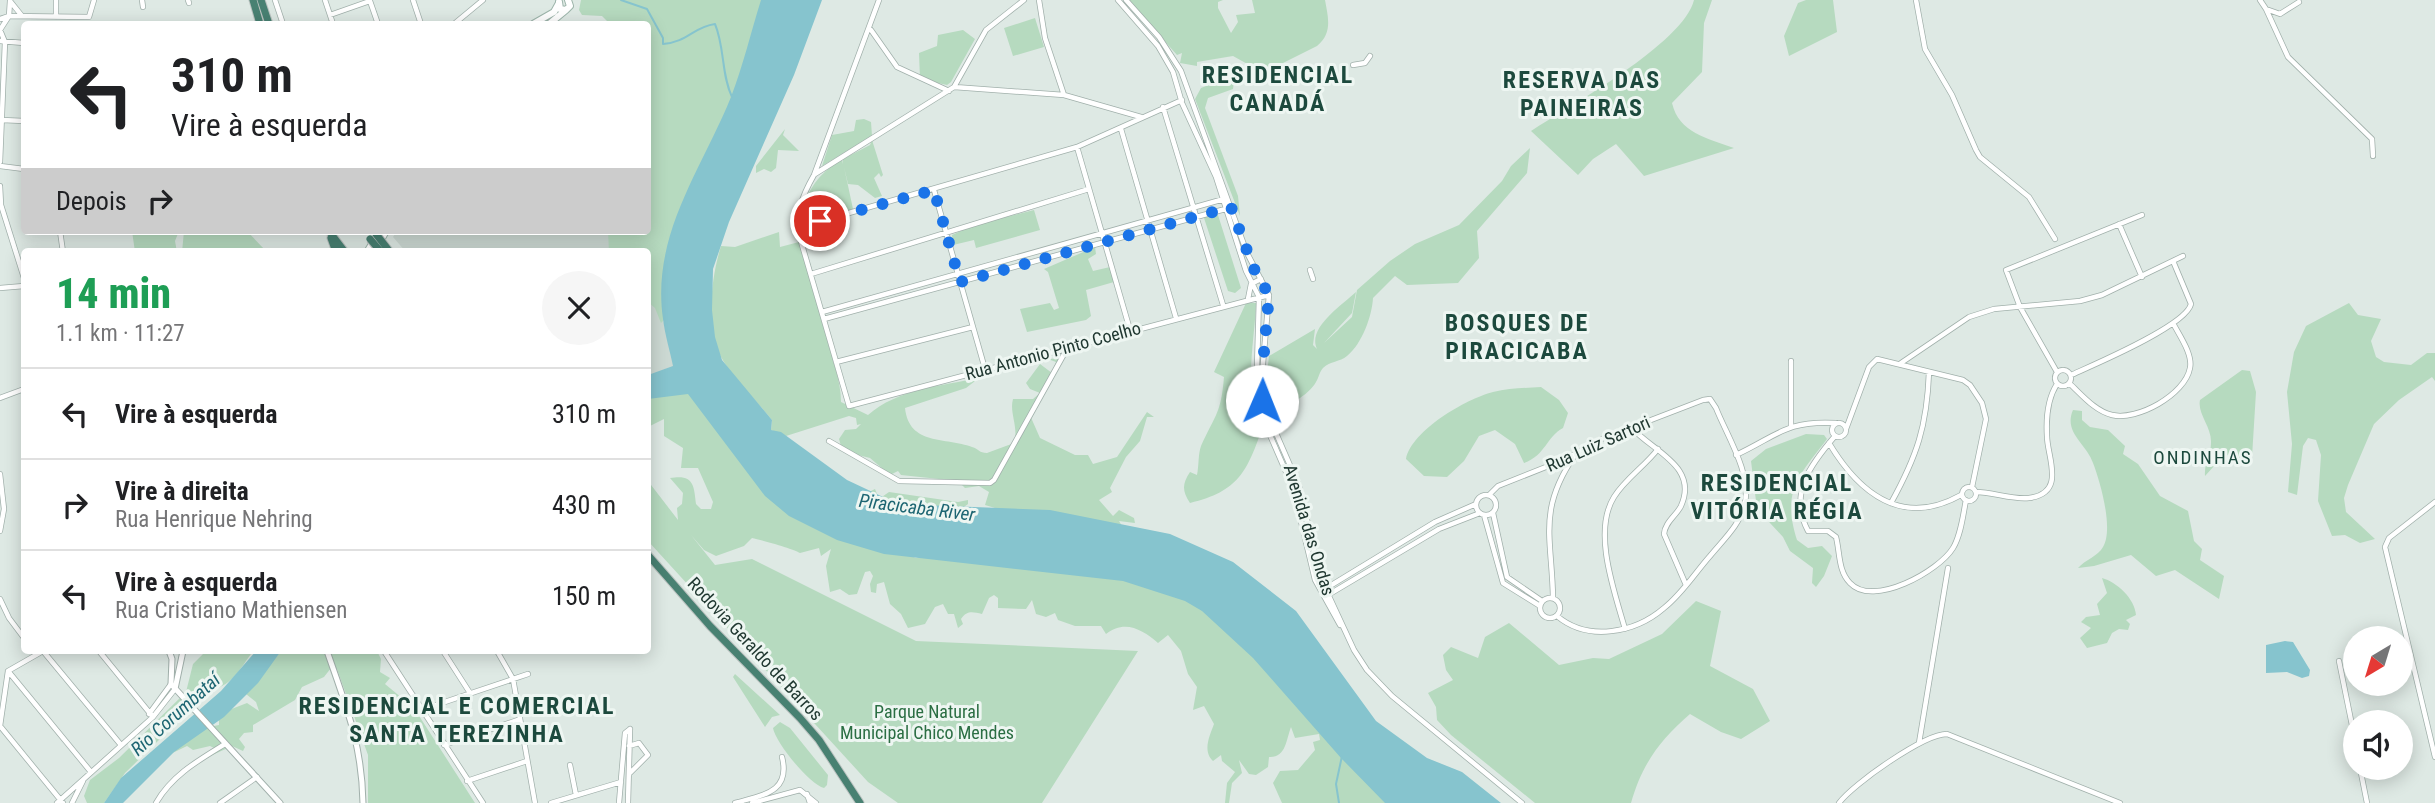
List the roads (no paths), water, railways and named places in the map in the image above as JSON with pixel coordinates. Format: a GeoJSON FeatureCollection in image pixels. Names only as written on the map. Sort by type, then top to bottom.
{"type":"FeatureCollection","features":[{"type":"Feature","properties":{"kind":"highway"},"geometry":{"type":"LineString","coordinates":[[253,0],[259,21]]}},
{"type":"Feature","properties":{"kind":"highway"},"geometry":{"type":"LineString","coordinates":[[261,0],[268,21]]}},
{"type":"Feature","properties":{"kind":"highway","name":"Rodovia Geraldo de Barros"},"geometry":{"type":"LineString","coordinates":[[651,558],[710,626],[800,718],[860,803]]}},
{"type":"Feature","properties":{"kind":"main road"},"geometry":{"type":"LineString","coordinates":[[560,2],[560,9],[570,4]]}},
{"type":"Feature","properties":{"kind":"main road"},"geometry":{"type":"LineString","coordinates":[[538,21],[554,12],[560,2]]}},
{"type":"Feature","properties":{"kind":"main road"},"geometry":{"type":"LineString","coordinates":[[552,21],[570,4]]}},
{"type":"Feature","properties":{"kind":"street"},"geometry":{"type":"LineString","coordinates":[[10,0],[22,16]]}},
{"type":"Feature","properties":{"kind":"street"},"geometry":{"type":"LineString","coordinates":[[10,0],[9,16],[1,30],[0,164],[21,168]]}},
{"type":"Feature","properties":{"kind":"street"},"geometry":{"type":"LineString","coordinates":[[56,0],[56,17]]}},
{"type":"Feature","properties":{"kind":"street"},"geometry":{"type":"LineString","coordinates":[[0,19],[30,16],[56,17],[71,21],[89,17],[93,0]]}},
{"type":"Feature","properties":{"kind":"street"},"geometry":{"type":"LineString","coordinates":[[142,0],[143,7]]}},
{"type":"Feature","properties":{"kind":"street"},"geometry":{"type":"LineString","coordinates":[[275,0],[282,21]]}},
{"type":"Feature","properties":{"kind":"street"},"geometry":{"type":"LineString","coordinates":[[325,0],[332,21]]}},
{"type":"Feature","properties":{"kind":"street"},"geometry":{"type":"LineString","coordinates":[[413,0],[420,21]]}},
{"type":"Feature","properties":{"kind":"street"},"geometry":{"type":"LineString","coordinates":[[458,21],[483,0]]}},
{"type":"Feature","properties":{"kind":"street"},"geometry":{"type":"LineString","coordinates":[[879,0],[871,29],[814,175],[803,193],[797,228],[836,362],[973,327]]}},
{"type":"Feature","properties":{"kind":"street"},"geometry":{"type":"LineString","coordinates":[[814,175],[951,89],[986,30],[1024,0]]}},
{"type":"Feature","properties":{"kind":"street"},"geometry":{"type":"LineString","coordinates":[[1039,0],[1045,38],[1064,95]]}},
{"type":"Feature","properties":{"kind":"street"},"geometry":{"type":"LineString","coordinates":[[1118,0],[1158,46],[1181,88],[1191,95]]}},
{"type":"Feature","properties":{"kind":"street"},"geometry":{"type":"LineString","coordinates":[[1126,0],[1170,50],[1191,95],[1196,120],[1226,199],[1251,284],[1259,297]]}},
{"type":"Feature","properties":{"kind":"street"},"geometry":{"type":"LineString","coordinates":[[1916,0],[1925,49],[1952,95],[1976,150],[1986,163],[2038,208],[2055,239]]}},
{"type":"Feature","properties":{"kind":"street"},"geometry":{"type":"LineString","coordinates":[[2260,0],[2288,57],[2372,139],[2373,156]]}},
{"type":"Feature","properties":{"kind":"street"},"geometry":{"type":"LineString","coordinates":[[330,15],[370,1],[377,21]]}},
{"type":"Feature","properties":{"kind":"street"},"geometry":{"type":"LineString","coordinates":[[2266,9],[2280,15],[2299,2]]}},
{"type":"Feature","properties":{"kind":"street"},"geometry":{"type":"LineString","coordinates":[[30,16],[33,21]]}},
{"type":"Feature","properties":{"kind":"street"},"geometry":{"type":"LineString","coordinates":[[871,29],[897,67],[951,89],[1064,95],[1141,117]]}},
{"type":"Feature","properties":{"kind":"street"},"geometry":{"type":"LineString","coordinates":[[2,42],[21,43]]}},
{"type":"Feature","properties":{"kind":"street"},"geometry":{"type":"LineString","coordinates":[[1353,65],[1365,63],[1370,56]]}},
{"type":"Feature","properties":{"kind":"street"},"geometry":{"type":"LineString","coordinates":[[1174,76],[1182,102],[1226,199]]}},
{"type":"Feature","properties":{"kind":"street"},"geometry":{"type":"LineString","coordinates":[[797,228],[1077,147],[1121,129],[1163,107],[1186,99],[1193,103]]}},
{"type":"Feature","properties":{"kind":"street"},"geometry":{"type":"LineString","coordinates":[[1163,107],[1223,305]]}},
{"type":"Feature","properties":{"kind":"street"},"geometry":{"type":"LineString","coordinates":[[2,120],[21,121]]}},
{"type":"Feature","properties":{"kind":"street"},"geometry":{"type":"LineString","coordinates":[[1121,129],[1176,318]]}},
{"type":"Feature","properties":{"kind":"street"},"geometry":{"type":"LineString","coordinates":[[1077,147],[1130,330]]}},
{"type":"Feature","properties":{"kind":"street"},"geometry":{"type":"LineString","coordinates":[[0,186],[0,205],[21,269]]}},
{"type":"Feature","properties":{"kind":"street"},"geometry":{"type":"LineString","coordinates":[[811,274],[1089,189]]}},
{"type":"Feature","properties":{"kind":"street"},"geometry":{"type":"LineString","coordinates":[[934,190],[985,369]]}},
{"type":"Feature","properties":{"kind":"street"},"geometry":{"type":"LineString","coordinates":[[822,312],[1226,199]]}},
{"type":"Feature","properties":{"kind":"street"},"geometry":{"type":"LineString","coordinates":[[824,319],[1229,208]]}},
{"type":"Feature","properties":{"kind":"street"},"geometry":{"type":"LineString","coordinates":[[1229,208],[1247,253],[1269,295]]}},
{"type":"Feature","properties":{"kind":"street"},"geometry":{"type":"LineString","coordinates":[[1972,487],[1976,492],[2029,498],[2048,487],[2054,474],[2047,439],[2048,415],[2057,384],[2057,372],[2020,307],[2006,271],[2142,215]]}},
{"type":"Feature","properties":{"kind":"street"},"geometry":{"type":"LineString","coordinates":[[2119,224],[2142,277]]}},
{"type":"Feature","properties":{"kind":"street"},"geometry":{"type":"LineString","coordinates":[[1901,363],[1969,317],[1985,311],[2080,301],[2114,291],[2183,256]]}},
{"type":"Feature","properties":{"kind":"street"},"geometry":{"type":"LineString","coordinates":[[2071,375],[2119,354],[2173,323],[2191,307],[2173,261]]}},
{"type":"Feature","properties":{"kind":"street"},"geometry":{"type":"LineString","coordinates":[[1310,270],[1313,279]]}},
{"type":"Feature","properties":{"kind":"street"},"geometry":{"type":"LineString","coordinates":[[1251,284],[1261,279]]}},
{"type":"Feature","properties":{"kind":"street"},"geometry":{"type":"LineString","coordinates":[[1248,299],[1251,284]]}},
{"type":"Feature","properties":{"kind":"street"},"geometry":{"type":"LineString","coordinates":[[0,288],[21,286]]}},
{"type":"Feature","properties":{"kind":"street","name":"Rua Antonio Pinto Coelho"},"geometry":{"type":"LineString","coordinates":[[836,362],[849,405],[1269,295]]}},
{"type":"Feature","properties":{"kind":"street","name":"Avenida das Ondas"},"geometry":{"type":"LineString","coordinates":[[1269,295],[1262,401],[1299,486],[1325,589],[1360,662],[1377,682],[1522,803]]}},
{"type":"Feature","properties":{"kind":"street","name":"Avenida das Ondas"},"geometry":{"type":"LineString","coordinates":[[1259,297],[1256,403],[1293,488],[1315,580],[1348,637]]}},
{"type":"Feature","properties":{"kind":"street"},"geometry":{"type":"LineString","coordinates":[[2069,383],[2108,414],[2129,416],[2145,410],[2176,390],[2191,367],[2190,358],[2173,323]]}},
{"type":"Feature","properties":{"kind":"street"},"geometry":{"type":"LineString","coordinates":[[829,440],[899,481],[989,483],[995,480],[1069,347]]}},
{"type":"Feature","properties":{"kind":"street"},"geometry":{"type":"LineString","coordinates":[[1966,500],[1955,544],[1948,555],[1913,579],[1889,590],[1869,593],[1859,590],[1844,575],[1836,537],[1828,531],[1812,533],[1806,527],[1800,492],[1810,466],[1835,436],[1844,435],[1877,359],[1963,380],[1970,385],[1985,411],[1986,426],[1972,487]]}},
{"type":"Feature","properties":{"kind":"street"},"geometry":{"type":"LineString","coordinates":[[1791,360],[1791,426]]}},
{"type":"Feature","properties":{"kind":"street"},"geometry":{"type":"LineString","coordinates":[[2057,372],[2065,370],[2071,375]]}},
{"type":"Feature","properties":{"kind":"street"},"geometry":{"type":"LineString","coordinates":[[1891,503],[1919,447],[1928,405],[1928,372]]}},
{"type":"Feature","properties":{"kind":"street"},"geometry":{"type":"LineString","coordinates":[[2069,383],[2071,375]]}},
{"type":"Feature","properties":{"kind":"street"},"geometry":{"type":"LineString","coordinates":[[2057,384],[2062,386],[2069,383]]}},
{"type":"Feature","properties":{"kind":"street"},"geometry":{"type":"LineString","coordinates":[[0,398],[21,390]]}},
{"type":"Feature","properties":{"kind":"street","name":"Rua Luiz Sartori"},"geometry":{"type":"LineString","coordinates":[[1489,495],[1497,486],[1553,464],[1599,440],[1710,399],[1736,455]]}},
{"type":"Feature","properties":{"kind":"street"},"geometry":{"type":"LineString","coordinates":[[1325,589],[1435,522],[1476,505],[1481,496],[1489,495],[1496,502],[1493,513],[1507,577],[1541,604],[1545,617],[1557,616],[1574,628],[1591,632],[1625,629],[1651,618],[1686,586],[1741,516],[1745,482],[1736,455],[1791,426],[1811,422],[1842,424],[1846,429]]}},
{"type":"Feature","properties":{"kind":"street"},"geometry":{"type":"LineString","coordinates":[[1835,436],[1831,431],[1836,424]]}},
{"type":"Feature","properties":{"kind":"street"},"geometry":{"type":"LineString","coordinates":[[1632,428],[1674,462],[1683,480],[1681,506],[1665,526],[1664,534],[1686,586]]}},
{"type":"Feature","properties":{"kind":"street"},"geometry":{"type":"LineString","coordinates":[[1829,443],[1859,484],[1891,503],[1921,508],[1961,495]]}},
{"type":"Feature","properties":{"kind":"street"},"geometry":{"type":"LineString","coordinates":[[1625,629],[1606,555],[1606,518],[1615,495],[1658,449]]}},
{"type":"Feature","properties":{"kind":"street"},"geometry":{"type":"LineString","coordinates":[[1557,616],[1560,605],[1553,598],[1548,528],[1552,499],[1560,477],[1576,453]]}},
{"type":"Feature","properties":{"kind":"street"},"geometry":{"type":"LineString","coordinates":[[1553,464],[1560,477]]}},
{"type":"Feature","properties":{"kind":"street"},"geometry":{"type":"LineString","coordinates":[[0,474],[4,509],[0,531]]}},
{"type":"Feature","properties":{"kind":"street"},"geometry":{"type":"LineString","coordinates":[[1961,495],[1963,489],[1972,487]]}},
{"type":"Feature","properties":{"kind":"street"},"geometry":{"type":"LineString","coordinates":[[1966,500],[1973,499],[1976,492]]}},
{"type":"Feature","properties":{"kind":"street"},"geometry":{"type":"LineString","coordinates":[[1961,495],[1966,500]]}},
{"type":"Feature","properties":{"kind":"street"},"geometry":{"type":"LineString","coordinates":[[2435,502],[2389,538],[2386,550],[2435,757]]}},
{"type":"Feature","properties":{"kind":"street"},"geometry":{"type":"LineString","coordinates":[[1476,505],[1482,514],[1503,583],[1541,604]]}},
{"type":"Feature","properties":{"kind":"street"},"geometry":{"type":"LineString","coordinates":[[1328,595],[1439,529],[1482,514],[1493,513]]}},
{"type":"Feature","properties":{"kind":"street"},"geometry":{"type":"LineString","coordinates":[[1435,522],[1439,529]]}},
{"type":"Feature","properties":{"kind":"street"},"geometry":{"type":"LineString","coordinates":[[1412,537],[1415,544]]}},
{"type":"Feature","properties":{"kind":"street"},"geometry":{"type":"LineString","coordinates":[[1918,744],[1948,568]]}},
{"type":"Feature","properties":{"kind":"street"},"geometry":{"type":"LineString","coordinates":[[1541,604],[1553,598]]}},
{"type":"Feature","properties":{"kind":"street"},"geometry":{"type":"LineString","coordinates":[[0,599],[21,634]]}},
{"type":"Feature","properties":{"kind":"street"},"geometry":{"type":"LineString","coordinates":[[8,671],[38,654]]}},
{"type":"Feature","properties":{"kind":"street"},"geometry":{"type":"LineString","coordinates":[[45,654],[121,745]]}},
{"type":"Feature","properties":{"kind":"street"},"geometry":{"type":"LineString","coordinates":[[101,654],[151,715]]}},
{"type":"Feature","properties":{"kind":"street"},"geometry":{"type":"LineString","coordinates":[[170,654],[173,687],[258,776],[280,803]]}},
{"type":"Feature","properties":{"kind":"street"},"geometry":{"type":"LineString","coordinates":[[8,671],[0,726],[60,802],[147,721],[173,687],[182,654]]}},
{"type":"Feature","properties":{"kind":"street"},"geometry":{"type":"LineString","coordinates":[[328,654],[358,740],[363,803]]}},
{"type":"Feature","properties":{"kind":"street"},"geometry":{"type":"LineString","coordinates":[[386,654],[484,803]]}},
{"type":"Feature","properties":{"kind":"street"},"geometry":{"type":"LineString","coordinates":[[445,654],[470,693]]}},
{"type":"Feature","properties":{"kind":"street"},"geometry":{"type":"LineString","coordinates":[[499,654],[513,679],[518,720],[535,803]]}},
{"type":"Feature","properties":{"kind":"street"},"geometry":{"type":"LineString","coordinates":[[2339,661],[2349,710]]}},
{"type":"Feature","properties":{"kind":"street"},"geometry":{"type":"LineString","coordinates":[[8,671],[90,772]]}},
{"type":"Feature","properties":{"kind":"street"},"geometry":{"type":"LineString","coordinates":[[421,710],[528,674]]}},
{"type":"Feature","properties":{"kind":"street"},"geometry":{"type":"LineString","coordinates":[[444,745],[518,720]]}},
{"type":"Feature","properties":{"kind":"street"},"geometry":{"type":"LineString","coordinates":[[619,803],[628,731],[631,745],[628,803]]}},
{"type":"Feature","properties":{"kind":"street"},"geometry":{"type":"LineString","coordinates":[[1839,803],[1857,782],[1937,734],[1947,734],[2120,803]]}},
{"type":"Feature","properties":{"kind":"street"},"geometry":{"type":"LineString","coordinates":[[624,749],[639,743],[648,755],[630,773]]}},
{"type":"Feature","properties":{"kind":"street"},"geometry":{"type":"LineString","coordinates":[[158,802],[182,772],[225,744]]}},
{"type":"Feature","properties":{"kind":"street"},"geometry":{"type":"LineString","coordinates":[[735,803],[768,798],[784,777],[782,757]]}},
{"type":"Feature","properties":{"kind":"street"},"geometry":{"type":"LineString","coordinates":[[467,781],[527,761]]}},
{"type":"Feature","properties":{"kind":"street"},"geometry":{"type":"LineString","coordinates":[[570,765],[576,795]]}},
{"type":"Feature","properties":{"kind":"street"},"geometry":{"type":"LineString","coordinates":[[220,803],[258,776]]}},
{"type":"Feature","properties":{"kind":"street"},"geometry":{"type":"LineString","coordinates":[[72,803],[84,777]]}},
{"type":"Feature","properties":{"kind":"street"},"geometry":{"type":"LineString","coordinates":[[2362,780],[2367,803]]}},
{"type":"Feature","properties":{"kind":"street"},"geometry":{"type":"LineString","coordinates":[[551,803],[621,782]]}},
{"type":"Feature","properties":{"kind":"street"},"geometry":{"type":"LineString","coordinates":[[752,803],[800,790],[816,803]]}},
{"type":"Feature","properties":{"kind":"street"},"geometry":{"type":"LineString","coordinates":[[807,794],[810,803]]}},
{"type":"Feature","properties":{"kind":"water","name":"Piracicaba River"},"geometry":{"type":"Polygon","coordinates":[[[761,0],[822,0],[794,75],[729,222],[713,269],[712,310],[715,337],[722,360],[772,420],[771,430],[781,432],[847,480],[898,504],[1050,510],[1170,534],[1233,562],[1296,611],[1376,721],[1427,758],[1462,772],[1501,803],[1385,803],[1341,758],[1253,658],[1202,611],[1185,601],[1123,581],[884,554],[837,540],[789,516],[765,496],[688,394],[651,399],[651,374],[673,366],[664,325],[661,288],[671,231],[731,97],[761,0]]]}},
{"type":"Feature","properties":{"kind":"water"},"geometry":{"type":"Polygon","coordinates":[[[2293,642],[2310,670],[2309,676],[2302,678],[2287,672],[2266,673],[2266,645],[2293,642]]]}},
{"type":"Feature","properties":{"kind":"water"},"geometry":{"type":"Polygon","coordinates":[[[253,654],[279,654],[258,683],[224,717],[174,752],[123,803],[104,803],[121,778],[221,691],[253,654]]]}},
{"type":"Feature","properties":{"kind":"waterway"},"geometry":{"type":"LineString","coordinates":[[621,0],[647,9],[663,38],[663,44],[672,43],[715,24],[732,97]]}},
{"type":"Feature","properties":{"kind":"waterway"},"geometry":{"type":"LineString","coordinates":[[1339,803],[1336,784],[1342,756]]}},
{"type":"Feature","properties":{"kind":"district","name":"RESIDENCIAL CANADÁ"},"geometry":{"type":"Point","coordinates":[1278,89]}},
{"type":"Feature","properties":{"kind":"district","name":"RESERVA DAS PAINEIRAS"},"geometry":{"type":"Point","coordinates":[1582,94]}},
{"type":"Feature","properties":{"kind":"district","name":"BOSQUES DE PIRACICABA"},"geometry":{"type":"Point","coordinates":[1517,337]}},
{"type":"Feature","properties":{"kind":"district","name":"ONDINHAS"},"geometry":{"type":"Point","coordinates":[2203,457]}},
{"type":"Feature","properties":{"kind":"district","name":"RESIDENCIAL VITÓRIA RÉGIA"},"geometry":{"type":"Point","coordinates":[1777,497]}},
{"type":"Feature","properties":{"kind":"district","name":"RESIDENCIAL E COMERCIAL SANTA TEREZINHA"},"geometry":{"type":"Point","coordinates":[457,720]}},
{"type":"Feature","properties":{"kind":"park label","name":"Parque Natural Municipal Chico Mendes"},"geometry":{"type":"Point","coordinates":[927,722]}},
{"type":"Feature","properties":{"kind":"water label","name":"Rio Corumbataí"},"geometry":{"type":"Point","coordinates":[175,714]}}]}
